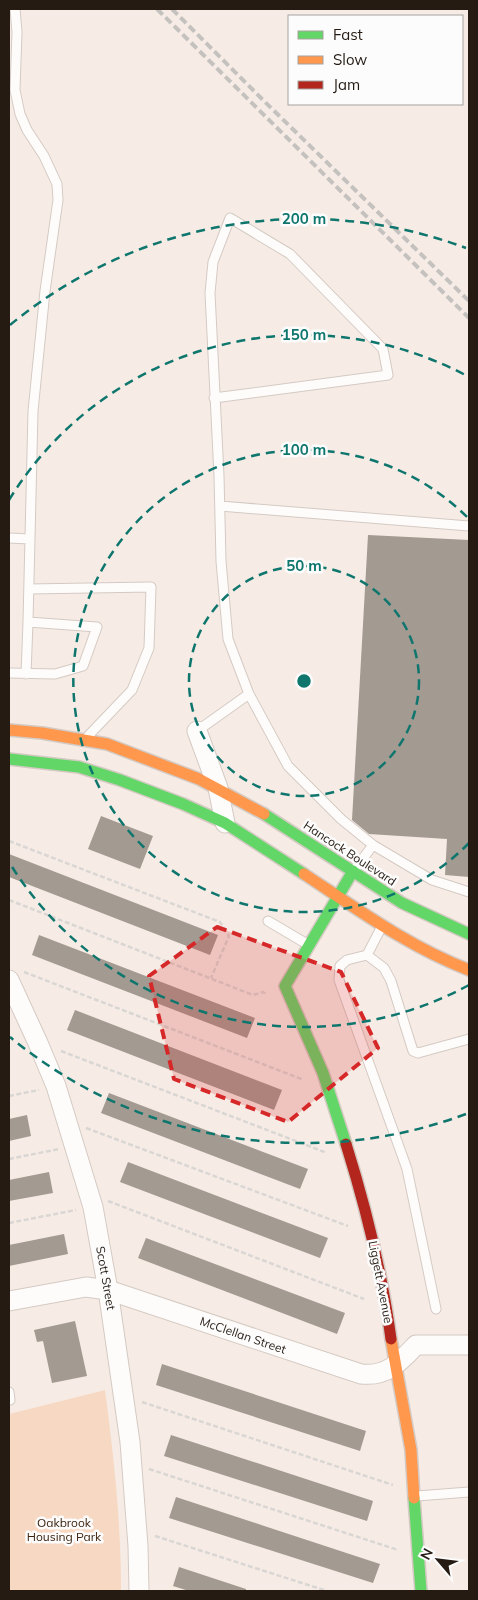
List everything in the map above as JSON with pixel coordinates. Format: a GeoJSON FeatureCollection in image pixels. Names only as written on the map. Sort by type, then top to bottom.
{"type":"FeatureCollection","features":[{"type":"Feature","properties":{"kind":"street","name":"Hancock Boulevard"},"geometry":{"type":"LineString","coordinates":[[9,730],[42,733],[107,744],[218,788],[274,819],[402,903],[469,934]]}},
{"type":"Feature","properties":{"kind":"street"},"geometry":{"type":"LineString","coordinates":[[197,731],[218,788],[225,823]]}},
{"type":"Feature","properties":{"kind":"street"},"geometry":{"type":"LineString","coordinates":[[9,759],[30,760],[88,770],[183,804],[225,823],[408,942],[469,970]]}},
{"type":"Feature","properties":{"kind":"street"},"geometry":{"type":"LineString","coordinates":[[309,945],[353,872]]}},
{"type":"Feature","properties":{"kind":"street","name":"Liggett Avenue"},"geometry":{"type":"LineString","coordinates":[[309,945],[285,986],[323,1073],[372,1235],[411,1450],[421,1591]]}},
{"type":"Feature","properties":{"kind":"street","name":"Scott Street"},"geometry":{"type":"LineString","coordinates":[[13,975],[56,1086],[92,1200],[124,1396],[137,1531],[139,1591]]}},
{"type":"Feature","properties":{"kind":"street","name":"McClellan Street"},"geometry":{"type":"LineString","coordinates":[[9,1301],[86,1287],[108,1290],[362,1374],[372,1375],[395,1367],[416,1346],[469,1344]]}},
{"type":"Feature","properties":{"kind":"lane"},"geometry":{"type":"LineString","coordinates":[[15,9],[17,32],[16,98],[27,130],[44,156],[57,184],[58,200],[45,291],[33,411],[26,674]]}},
{"type":"Feature","properties":{"kind":"lane"},"geometry":{"type":"LineString","coordinates":[[214,398],[388,375],[383,349],[290,254],[230,218],[213,262],[210,293],[214,398],[220,506],[221,561],[228,639],[249,694],[288,766],[341,819],[373,845],[432,880],[469,892]]}},
{"type":"Feature","properties":{"kind":"lane"},"geometry":{"type":"LineString","coordinates":[[220,506],[469,526]]}},
{"type":"Feature","properties":{"kind":"lane"},"geometry":{"type":"LineString","coordinates":[[9,538],[30,539]]}},
{"type":"Feature","properties":{"kind":"lane"},"geometry":{"type":"LineString","coordinates":[[29,589],[151,587],[149,648],[132,690],[84,739]]}},
{"type":"Feature","properties":{"kind":"lane"},"geometry":{"type":"LineString","coordinates":[[9,673],[55,674],[83,666],[97,627],[28,622]]}},
{"type":"Feature","properties":{"kind":"lane"},"geometry":{"type":"LineString","coordinates":[[197,731],[249,694]]}},
{"type":"Feature","properties":{"kind":"lane"},"geometry":{"type":"LineString","coordinates":[[353,872],[373,845]]}},
{"type":"Feature","properties":{"kind":"lane"},"geometry":{"type":"LineString","coordinates":[[268,921],[309,945]]}},
{"type":"Feature","properties":{"kind":"lane"},"geometry":{"type":"LineString","coordinates":[[382,926],[367,955],[347,960],[340,966],[339,980],[407,1169],[436,1309]]}},
{"type":"Feature","properties":{"kind":"lane"},"geometry":{"type":"LineString","coordinates":[[367,955],[384,968],[391,980],[413,1051],[418,1053],[469,1039]]}},
{"type":"Feature","properties":{"kind":"lane"},"geometry":{"type":"LineString","coordinates":[[9,1392],[9,1400]]}},
{"type":"Feature","properties":{"kind":"lane"},"geometry":{"type":"LineString","coordinates":[[414,1494],[469,1492]]}},
{"type":"Feature","properties":{"kind":"path"},"geometry":{"type":"LineString","coordinates":[[9,841],[220,922],[229,936],[210,978]]}},
{"type":"Feature","properties":{"kind":"path"},"geometry":{"type":"LineString","coordinates":[[9,900],[253,995],[263,992],[271,997]]}},
{"type":"Feature","properties":{"kind":"path"},"geometry":{"type":"LineString","coordinates":[[13,975],[328,1089]]}},
{"type":"Feature","properties":{"kind":"path"},"geometry":{"type":"LineString","coordinates":[[38,1043],[351,1162]]}},
{"type":"Feature","properties":{"kind":"path"},"geometry":{"type":"LineString","coordinates":[[9,1096],[56,1086]]}},
{"type":"Feature","properties":{"kind":"path"},"geometry":{"type":"LineString","coordinates":[[68,1121],[372,1235]]}},
{"type":"Feature","properties":{"kind":"path"},"geometry":{"type":"LineString","coordinates":[[9,1159],[75,1146]]}},
{"type":"Feature","properties":{"kind":"path"},"geometry":{"type":"LineString","coordinates":[[9,1224],[92,1200],[386,1307]]}},
{"type":"Feature","properties":{"kind":"path"},"geometry":{"type":"LineString","coordinates":[[124,1396],[414,1494]]}},
{"type":"Feature","properties":{"kind":"path"},"geometry":{"type":"LineString","coordinates":[[131,1463],[419,1556]]}},
{"type":"Feature","properties":{"kind":"path"},"geometry":{"type":"LineString","coordinates":[[137,1531],[327,1591]]}},
{"type":"Feature","properties":{"kind":"highlighted area"},"geometry":{"type":"Polygon","coordinates":[[[217,927],[341,972],[378,1048],[288,1122],[174,1079],[149,976],[217,927]]]}},
{"type":"Feature","properties":{"kind":"green space","name":"Oakbrook Housing Park"},"geometry":{"type":"Polygon","coordinates":[[[105,1390],[120,1540],[121,1591],[9,1591],[9,1414],[105,1390]]]}},
{"type":"Feature","properties":{"kind":"building"},"geometry":{"type":"Polygon","coordinates":[[[368,535],[469,540],[469,877],[445,875],[447,839],[369,834],[352,820],[368,535]]]}},
{"type":"Feature","properties":{"kind":"building"},"geometry":{"type":"Polygon","coordinates":[[[101,816],[153,836],[140,869],[88,849],[101,816]]]}},
{"type":"Feature","properties":{"kind":"building"},"geometry":{"type":"Polygon","coordinates":[[[9,854],[218,935],[210,955],[9,877],[9,854]]]}},
{"type":"Feature","properties":{"kind":"building"},"geometry":{"type":"Polygon","coordinates":[[[39,935],[255,1018],[247,1038],[32,955],[39,935]]]}},
{"type":"Feature","properties":{"kind":"building"},"geometry":{"type":"Polygon","coordinates":[[[75,1010],[282,1090],[274,1110],[67,1030],[75,1010]]]}},
{"type":"Feature","properties":{"kind":"building"},"geometry":{"type":"Polygon","coordinates":[[[109,1093],[308,1169],[300,1189],[101,1113],[109,1093]]]}},
{"type":"Feature","properties":{"kind":"building"},"geometry":{"type":"Polygon","coordinates":[[[27,1115],[31,1136],[9,1141],[9,1119],[27,1115]]]}},
{"type":"Feature","properties":{"kind":"building"},"geometry":{"type":"Polygon","coordinates":[[[128,1162],[328,1238],[320,1258],[120,1182],[128,1162]]]}},
{"type":"Feature","properties":{"kind":"building"},"geometry":{"type":"Polygon","coordinates":[[[49,1172],[53,1193],[9,1201],[9,1180],[49,1172]]]}},
{"type":"Feature","properties":{"kind":"building"},"geometry":{"type":"Polygon","coordinates":[[[64,1234],[68,1254],[9,1266],[9,1245],[64,1234]]]}},
{"type":"Feature","properties":{"kind":"building"},"geometry":{"type":"Polygon","coordinates":[[[146,1238],[345,1313],[337,1334],[138,1258],[146,1238]]]}},
{"type":"Feature","properties":{"kind":"building"},"geometry":{"type":"Polygon","coordinates":[[[75,1321],[87,1376],[52,1383],[43,1341],[37,1342],[34,1330],[75,1321]]]}},
{"type":"Feature","properties":{"kind":"building"},"geometry":{"type":"Polygon","coordinates":[[[162,1364],[366,1431],[360,1451],[156,1385],[162,1364]]]}},
{"type":"Feature","properties":{"kind":"building"},"geometry":{"type":"Polygon","coordinates":[[[171,1435],[373,1501],[367,1521],[164,1456],[171,1435]]]}},
{"type":"Feature","properties":{"kind":"building"},"geometry":{"type":"Polygon","coordinates":[[[176,1497],[380,1564],[373,1583],[169,1518],[176,1497]]]}},
{"type":"Feature","properties":{"kind":"building"},"geometry":{"type":"Polygon","coordinates":[[[179,1567],[246,1589],[246,1591],[189,1591],[173,1586],[179,1567]]]}},
{"type":"Feature","properties":{"kind":"railway"},"geometry":{"type":"LineString","coordinates":[[157,9],[469,318]]}},
{"type":"Feature","properties":{"kind":"railway"},"geometry":{"type":"LineString","coordinates":[[172,9],[469,301]]}},
{"type":"Feature","properties":{"kind":"traffic: fast"},"geometry":{"type":"LineString","coordinates":[[9,759],[79,767],[183,804],[225,823],[304,874]]}},
{"type":"Feature","properties":{"kind":"traffic: fast"},"geometry":{"type":"LineString","coordinates":[[264,814],[402,903],[469,934]]}},
{"type":"Feature","properties":{"kind":"traffic: fast"},"geometry":{"type":"LineString","coordinates":[[346,1144],[323,1073],[285,986],[353,871]]}},
{"type":"Feature","properties":{"kind":"traffic: fast"},"geometry":{"type":"LineString","coordinates":[[414,1498],[421,1591]]}},
{"type":"Feature","properties":{"kind":"traffic: slow"},"geometry":{"type":"LineString","coordinates":[[9,730],[42,733],[107,744],[199,779],[264,814]]}},
{"type":"Feature","properties":{"kind":"traffic: slow"},"geometry":{"type":"LineString","coordinates":[[304,874],[404,939],[469,970]]}},
{"type":"Feature","properties":{"kind":"traffic: slow"},"geometry":{"type":"LineString","coordinates":[[391,1339],[411,1450],[414,1498]]}},
{"type":"Feature","properties":{"kind":"traffic: jam"},"geometry":{"type":"LineString","coordinates":[[346,1144],[373,1240],[391,1339]]}}]}
